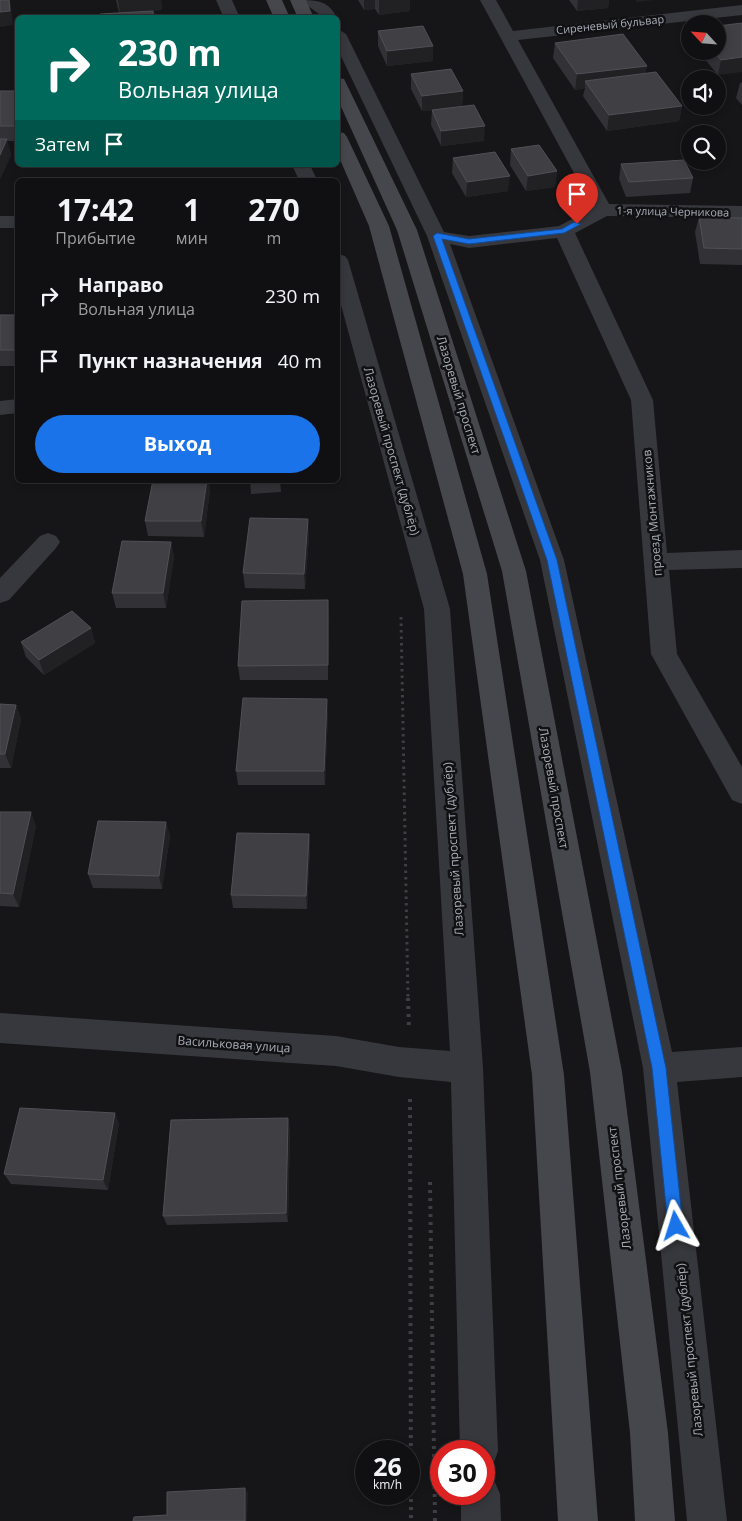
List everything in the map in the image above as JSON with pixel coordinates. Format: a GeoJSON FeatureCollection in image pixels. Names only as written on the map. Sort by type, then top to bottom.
{"type":"FeatureCollection","features":[{"type":"Feature","properties":{"kind":"street"},"geometry":{"type":"LineString","coordinates":[[224,0],[231,15]]}},
{"type":"Feature","properties":{"kind":"street"},"geometry":{"type":"LineString","coordinates":[[274,0],[281,15]]}},
{"type":"Feature","properties":{"kind":"street"},"geometry":{"type":"LineString","coordinates":[[298,0],[305,15]]}},
{"type":"Feature","properties":{"kind":"street"},"geometry":{"type":"LineString","coordinates":[[308,0],[326,11],[328,15]]}},
{"type":"Feature","properties":{"kind":"street"},"geometry":{"type":"LineString","coordinates":[[437,236],[469,242],[564,231],[603,210],[488,0]]}},
{"type":"Feature","properties":{"kind":"street","name":"Сиреневый бульвар"},"geometry":{"type":"LineString","coordinates":[[507,36],[742,10]]}},
{"type":"Feature","properties":{"kind":"street","name":"Лазоревый проспект (дублёр)"},"geometry":{"type":"LineString","coordinates":[[340,38],[437,236],[552,560],[659,1068],[707,1521]]}},
{"type":"Feature","properties":{"kind":"street","name":"Лазоревый проспект"},"geometry":{"type":"LineString","coordinates":[[340,88],[407,230],[514,571],[606,1072],[648,1433],[655,1521]]}},
{"type":"Feature","properties":{"kind":"street"},"geometry":{"type":"LineString","coordinates":[[340,141],[379,226],[475,574],[548,1075],[578,1521]]}},
{"type":"Feature","properties":{"kind":"street","name":"1-я улица Черникова"},"geometry":{"type":"LineString","coordinates":[[603,210],[742,212]]}},
{"type":"Feature","properties":{"kind":"street"},"geometry":{"type":"LineString","coordinates":[[0,222],[15,222]]}},
{"type":"Feature","properties":{"kind":"street","name":"проезд Монтажников"},"geometry":{"type":"LineString","coordinates":[[564,231],[642,400],[664,654],[742,792]]}},
{"type":"Feature","properties":{"kind":"street","name":"Лазоревый проспект (дублёр)"},"geometry":{"type":"LineString","coordinates":[[340,267],[437,610],[467,1068],[479,1440]]}},
{"type":"Feature","properties":{"kind":"street"},"geometry":{"type":"LineString","coordinates":[[0,408],[15,406]]}},
{"type":"Feature","properties":{"kind":"street"},"geometry":{"type":"LineString","coordinates":[[0,594],[48,542]]}},
{"type":"Feature","properties":{"kind":"street"},"geometry":{"type":"LineString","coordinates":[[656,562],[742,559]]}},
{"type":"Feature","properties":{"kind":"street","name":"Васильковая улица"},"geometry":{"type":"LineString","coordinates":[[0,1028],[336,1051],[410,1063],[467,1068]]}},
{"type":"Feature","properties":{"kind":"street"},"geometry":{"type":"LineString","coordinates":[[659,1068],[742,1062]]}},
{"type":"Feature","properties":{"kind":"street"},"geometry":{"type":"LineString","coordinates":[[480,1505],[481,1521]]}},
{"type":"Feature","properties":{"kind":"path"},"geometry":{"type":"LineString","coordinates":[[401,607],[410,1063],[411,1521]]}},
{"type":"Feature","properties":{"kind":"path"},"geometry":{"type":"LineString","coordinates":[[430,1174],[434,1521]]}},
{"type":"Feature","properties":{"kind":"building"},"geometry":{"type":"Polygon","coordinates":[[[0,0],[9,0],[10,11],[0,12],[0,0]]]}},
{"type":"Feature","properties":{"kind":"building"},"geometry":{"type":"Polygon","coordinates":[[[153,11],[154,15],[100,15],[153,11]]]}},
{"type":"Feature","properties":{"kind":"building"},"geometry":{"type":"Polygon","coordinates":[[[742,23],[742,57],[726,59],[726,25],[742,23]]]}},
{"type":"Feature","properties":{"kind":"building"},"geometry":{"type":"Polygon","coordinates":[[[423,26],[433,46],[387,51],[378,31],[423,26]]]}},
{"type":"Feature","properties":{"kind":"building"},"geometry":{"type":"Polygon","coordinates":[[[623,34],[647,66],[577,74],[555,43],[623,34]]]}},
{"type":"Feature","properties":{"kind":"building"},"geometry":{"type":"Polygon","coordinates":[[[451,69],[463,91],[422,96],[411,74],[451,69]]]}},
{"type":"Feature","properties":{"kind":"building"},"geometry":{"type":"Polygon","coordinates":[[[656,72],[681,106],[609,115],[585,81],[656,72]]]}},
{"type":"Feature","properties":{"kind":"building"},"geometry":{"type":"Polygon","coordinates":[[[0,91],[15,91],[15,126],[0,126],[0,91]]]}},
{"type":"Feature","properties":{"kind":"building"},"geometry":{"type":"Polygon","coordinates":[[[474,105],[485,126],[441,131],[432,110],[474,105]]]}},
{"type":"Feature","properties":{"kind":"building"},"geometry":{"type":"Polygon","coordinates":[[[0,139],[7,139],[0,155],[0,139]]]}},
{"type":"Feature","properties":{"kind":"building"},"geometry":{"type":"Polygon","coordinates":[[[539,145],[557,171],[528,176],[511,149],[539,145]]]}},
{"type":"Feature","properties":{"kind":"building"},"geometry":{"type":"Polygon","coordinates":[[[495,152],[510,176],[467,182],[453,158],[495,152]]]}},
{"type":"Feature","properties":{"kind":"building"},"geometry":{"type":"Polygon","coordinates":[[[681,160],[681,170],[689,170],[693,178],[629,182],[621,164],[681,160]]]}},
{"type":"Feature","properties":{"kind":"building"},"geometry":{"type":"Polygon","coordinates":[[[699,217],[742,218],[742,249],[704,248],[699,217]]]}},
{"type":"Feature","properties":{"kind":"building"},"geometry":{"type":"Polygon","coordinates":[[[0,315],[15,315],[15,350],[0,350],[0,315]]]}},
{"type":"Feature","properties":{"kind":"building"},"geometry":{"type":"Polygon","coordinates":[[[152,483],[207,483],[201,521],[145,521],[152,483]]]}},
{"type":"Feature","properties":{"kind":"building"},"geometry":{"type":"Polygon","coordinates":[[[250,518],[308,519],[304,574],[243,573],[250,518]]]}},
{"type":"Feature","properties":{"kind":"building"},"geometry":{"type":"Polygon","coordinates":[[[122,541],[171,542],[163,593],[112,593],[122,541]]]}},
{"type":"Feature","properties":{"kind":"building"},"geometry":{"type":"Polygon","coordinates":[[[328,600],[328,665],[238,666],[242,601],[328,600]]]}},
{"type":"Feature","properties":{"kind":"building"},"geometry":{"type":"Polygon","coordinates":[[[72,611],[91,628],[39,660],[21,642],[72,611]]]}},
{"type":"Feature","properties":{"kind":"building"},"geometry":{"type":"Polygon","coordinates":[[[243,698],[327,699],[324,771],[236,771],[243,698]]]}},
{"type":"Feature","properties":{"kind":"building"},"geometry":{"type":"Polygon","coordinates":[[[0,704],[16,705],[5,754],[0,754],[0,704]]]}},
{"type":"Feature","properties":{"kind":"building"},"geometry":{"type":"Polygon","coordinates":[[[0,812],[31,812],[13,894],[0,893],[0,812]]]}},
{"type":"Feature","properties":{"kind":"building"},"geometry":{"type":"Polygon","coordinates":[[[98,821],[166,822],[159,876],[88,874],[98,821]]]}},
{"type":"Feature","properties":{"kind":"building"},"geometry":{"type":"Polygon","coordinates":[[[237,833],[309,834],[306,896],[231,895],[237,833]]]}},
{"type":"Feature","properties":{"kind":"building"},"geometry":{"type":"Polygon","coordinates":[[[20,1108],[115,1113],[103,1180],[4,1174],[20,1108]]]}},
{"type":"Feature","properties":{"kind":"building"},"geometry":{"type":"Polygon","coordinates":[[[288,1118],[286,1213],[163,1216],[171,1120],[288,1118]]]}},
{"type":"Feature","properties":{"kind":"building"},"geometry":{"type":"Polygon","coordinates":[[[245,1488],[245,1521],[133,1521],[134,1517],[167,1515],[167,1492],[245,1488]]]}},
{"type":"Feature","properties":{"kind":"route"},"geometry":{"type":"LineString","coordinates":[[577,224],[564,231],[469,242],[437,236],[552,560],[659,1068],[676,1226]]}}]}
